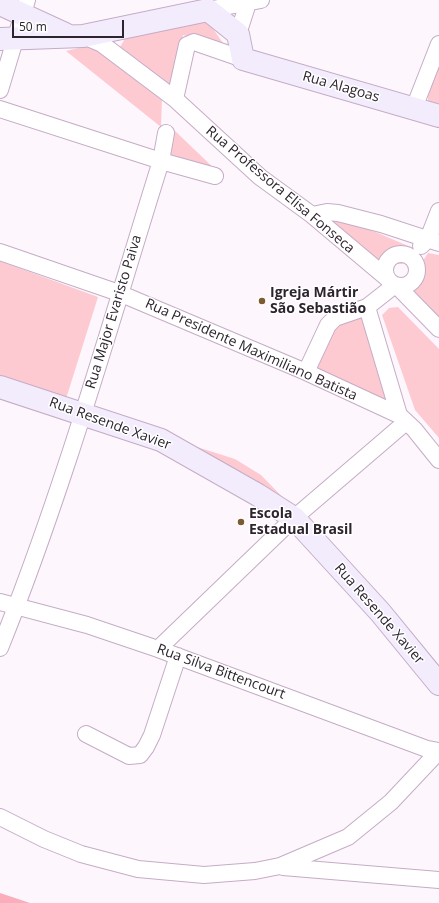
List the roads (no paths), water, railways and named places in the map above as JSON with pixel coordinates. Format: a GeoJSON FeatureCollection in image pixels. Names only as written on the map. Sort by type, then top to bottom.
{"type":"FeatureCollection","features":[{"type":"Feature","properties":{"kind":"main road"},"geometry":{"type":"LineString","coordinates":[[0,4],[25,7],[76,36]]}},
{"type":"Feature","properties":{"kind":"main road"},"geometry":{"type":"LineString","coordinates":[[8,38],[76,36],[208,10],[238,34],[243,59]]}},
{"type":"Feature","properties":{"kind":"main road","name":"Rua Alagoas"},"geometry":{"type":"LineString","coordinates":[[243,59],[439,116]]}},
{"type":"Feature","properties":{"kind":"main road","name":"Rua Resende Xavier"},"geometry":{"type":"LineString","coordinates":[[0,386],[161,440],[252,491],[294,518],[380,612],[439,684]]}},
{"type":"Feature","properties":{"kind":"street"},"geometry":{"type":"LineString","coordinates":[[208,10],[253,0]]}},
{"type":"Feature","properties":{"kind":"street"},"geometry":{"type":"LineString","coordinates":[[238,34],[253,0]]}},
{"type":"Feature","properties":{"kind":"street"},"geometry":{"type":"LineString","coordinates":[[0,90],[8,38],[25,7]]}},
{"type":"Feature","properties":{"kind":"street","name":"Rua Professora Elisa Fonseca"},"geometry":{"type":"LineString","coordinates":[[76,36],[102,44],[175,99],[260,177],[312,215],[393,283],[439,329]]}},
{"type":"Feature","properties":{"kind":"street","name":"Rua Alagoas"},"geometry":{"type":"LineString","coordinates":[[175,99],[187,45],[194,42],[243,59]]}},
{"type":"Feature","properties":{"kind":"street"},"geometry":{"type":"LineString","coordinates":[[414,108],[439,44]]}},
{"type":"Feature","properties":{"kind":"street"},"geometry":{"type":"LineString","coordinates":[[0,109],[161,161],[215,176]]}},
{"type":"Feature","properties":{"kind":"street","name":"Rua Major Evaristo Paiva"},"geometry":{"type":"LineString","coordinates":[[0,648],[17,606],[83,413],[161,161],[166,133]]}},
{"type":"Feature","properties":{"kind":"street"},"geometry":{"type":"LineString","coordinates":[[410,256],[434,241],[439,210]]}},
{"type":"Feature","properties":{"kind":"street"},"geometry":{"type":"LineString","coordinates":[[312,215],[338,213],[434,241]]}},
{"type":"Feature","properties":{"kind":"street","name":"Rua Presidente Maximiliano Batista"},"geometry":{"type":"LineString","coordinates":[[0,252],[119,293],[306,372],[403,418],[439,460]]}},
{"type":"Feature","properties":{"kind":"street"},"geometry":{"type":"LineString","coordinates":[[306,372],[331,321],[335,318],[367,308],[393,283],[413,282],[417,276],[418,268],[410,256],[396,254],[390,258],[386,264],[385,271],[393,283]]}},
{"type":"Feature","properties":{"kind":"street"},"geometry":{"type":"LineString","coordinates":[[158,649],[294,518],[403,418],[367,308]]}},
{"type":"Feature","properties":{"kind":"street","name":"Rua Silva Bittencourt"},"geometry":{"type":"LineString","coordinates":[[0,602],[88,625],[178,656],[413,744],[439,751]]}},
{"type":"Feature","properties":{"kind":"street"},"geometry":{"type":"LineString","coordinates":[[86,734],[129,756],[140,755],[152,735],[178,656]]}},
{"type":"Feature","properties":{"kind":"street"},"geometry":{"type":"LineString","coordinates":[[0,817],[44,839],[81,854],[138,869],[204,875],[255,871],[280,866],[348,837],[391,802],[439,751]]}},
{"type":"Feature","properties":{"kind":"street"},"geometry":{"type":"LineString","coordinates":[[280,866],[439,880]]}},
{"type":"Feature","properties":{"kind":"place","name":"Igreja Mártir São Sebastião"},"geometry":{"type":"Point","coordinates":[262,301]}},
{"type":"Feature","properties":{"kind":"place","name":"Escola Estadual Brasil"},"geometry":{"type":"Point","coordinates":[241,522]}}]}
